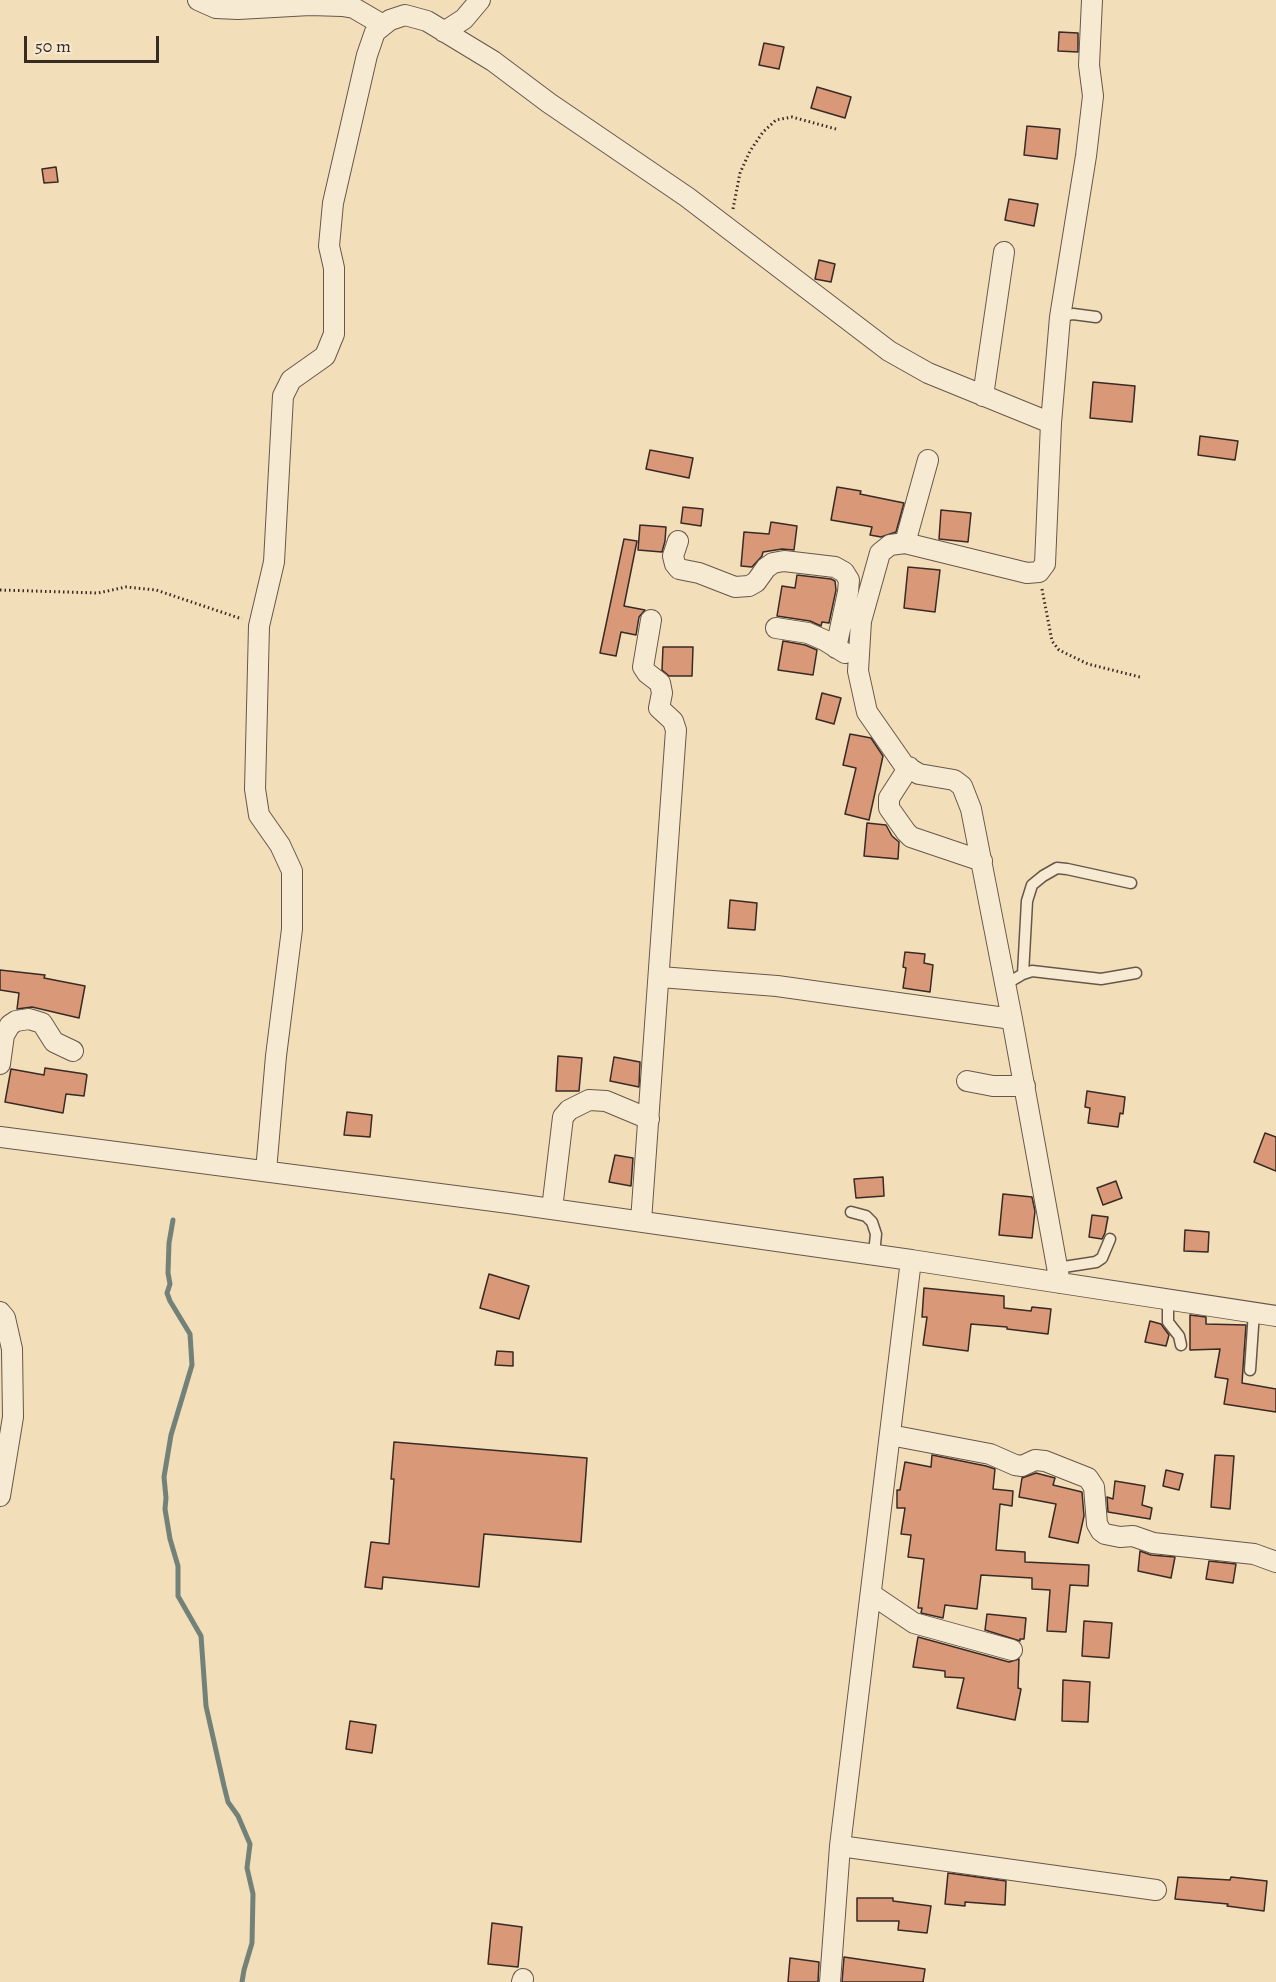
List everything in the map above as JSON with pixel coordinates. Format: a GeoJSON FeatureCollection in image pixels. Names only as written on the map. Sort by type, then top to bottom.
{"type":"FeatureCollection","features":[{"type":"Feature","properties":{"kind":"street"},"geometry":{"type":"LineString","coordinates":[[198,0],[216,8],[238,9],[310,4],[342,6],[354,8],[383,25]]}},
{"type":"Feature","properties":{"kind":"street"},"geometry":{"type":"LineString","coordinates":[[444,32],[464,20],[480,0]]}},
{"type":"Feature","properties":{"kind":"street"},"geometry":{"type":"LineString","coordinates":[[1058,1276],[1006,984],[971,809],[962,786],[954,780],[919,774],[904,765],[867,712],[858,671],[861,621],[880,553],[890,545],[905,543],[1027,573],[1039,572],[1045,564],[1051,423],[1060,317],[1086,156],[1093,96],[1089,65],[1092,0]]}},
{"type":"Feature","properties":{"kind":"street"},"geometry":{"type":"LineString","coordinates":[[266,1170],[276,1056],[292,929],[292,872],[280,845],[259,815],[255,789],[259,626],[274,562],[284,396],[291,380],[310,369],[325,356],[334,334],[334,268],[329,246],[333,203],[367,55],[375,32],[390,20],[405,15],[427,21],[493,61],[549,103],[687,197],[889,351],[928,373],[1051,423]]}},
{"type":"Feature","properties":{"kind":"street"},"geometry":{"type":"LineString","coordinates":[[982,396],[1004,252]]}},
{"type":"Feature","properties":{"kind":"street"},"geometry":{"type":"LineString","coordinates":[[905,543],[928,460]]}},
{"type":"Feature","properties":{"kind":"street"},"geometry":{"type":"LineString","coordinates":[[678,541],[673,556],[679,569],[699,573],[735,586],[749,586],[756,582],[766,568],[784,561],[835,567],[844,572],[849,580],[848,592],[836,648]]}},
{"type":"Feature","properties":{"kind":"street"},"geometry":{"type":"LineString","coordinates":[[641,1221],[676,730],[673,722],[659,708],[662,693],[660,683],[643,667],[651,620]]}},
{"type":"Feature","properties":{"kind":"street"},"geometry":{"type":"LineString","coordinates":[[776,628],[808,633],[859,659]]}},
{"type":"Feature","properties":{"kind":"street"},"geometry":{"type":"LineString","coordinates":[[909,768],[889,798],[889,808],[906,832],[911,837],[982,861]]}},
{"type":"Feature","properties":{"kind":"street"},"geometry":{"type":"LineString","coordinates":[[660,976],[777,986],[1012,1019]]}},
{"type":"Feature","properties":{"kind":"street"},"geometry":{"type":"LineString","coordinates":[[0,1064],[4,1035],[10,1025],[16,1021],[29,1019],[42,1023],[54,1042],[73,1051]]}},
{"type":"Feature","properties":{"kind":"street"},"geometry":{"type":"LineString","coordinates":[[967,1081],[993,1086],[1025,1086]]}},
{"type":"Feature","properties":{"kind":"street"},"geometry":{"type":"LineString","coordinates":[[552,1209],[563,1117],[569,1110],[589,1100],[606,1101],[649,1119]]}},
{"type":"Feature","properties":{"kind":"street"},"geometry":{"type":"LineString","coordinates":[[0,1137],[266,1170],[911,1260],[1058,1276],[1168,1299],[1276,1316]]}},
{"type":"Feature","properties":{"kind":"street"},"geometry":{"type":"LineString","coordinates":[[830,1982],[840,1846],[911,1260]]}},
{"type":"Feature","properties":{"kind":"street"},"geometry":{"type":"LineString","coordinates":[[0,1312],[5,1318],[12,1349],[13,1417],[0,1496]]}},
{"type":"Feature","properties":{"kind":"street"},"geometry":{"type":"LineString","coordinates":[[890,1435],[990,1454],[1015,1465],[1022,1466],[1035,1461],[1045,1461],[1088,1478],[1094,1487],[1097,1524],[1105,1534],[1132,1536],[1153,1543],[1254,1554],[1276,1562]]}},
{"type":"Feature","properties":{"kind":"street"},"geometry":{"type":"LineString","coordinates":[[870,1594],[914,1623],[1012,1650]]}},
{"type":"Feature","properties":{"kind":"street"},"geometry":{"type":"LineString","coordinates":[[840,1846],[1156,1890]]}},
{"type":"Feature","properties":{"kind":"lane"},"geometry":{"type":"LineString","coordinates":[[1060,317],[1073,314],[1096,317]]}},
{"type":"Feature","properties":{"kind":"lane"},"geometry":{"type":"LineString","coordinates":[[1023,974],[1027,901],[1032,885],[1057,868],[1131,883]]}},
{"type":"Feature","properties":{"kind":"lane"},"geometry":{"type":"LineString","coordinates":[[1006,984],[1032,971],[1101,979],[1136,973]]}},
{"type":"Feature","properties":{"kind":"lane"},"geometry":{"type":"LineString","coordinates":[[851,1212],[866,1216],[872,1222],[876,1234],[874,1254]]}},
{"type":"Feature","properties":{"kind":"lane"},"geometry":{"type":"LineString","coordinates":[[1058,1276],[1096,1263],[1102,1258],[1110,1239]]}},
{"type":"Feature","properties":{"kind":"lane"},"geometry":{"type":"LineString","coordinates":[[1168,1299],[1166,1317],[1179,1336],[1181,1345]]}},
{"type":"Feature","properties":{"kind":"lane"},"geometry":{"type":"LineString","coordinates":[[1250,1370],[1254,1312]]}},
{"type":"Feature","properties":{"kind":"path"},"geometry":{"type":"LineString","coordinates":[[729,229],[741,173],[750,151],[763,132],[776,120],[792,117],[836,129]]}},
{"type":"Feature","properties":{"kind":"path"},"geometry":{"type":"LineString","coordinates":[[1039,572],[1047,623],[1052,642],[1059,650],[1088,664],[1140,677]]}},
{"type":"Feature","properties":{"kind":"path"},"geometry":{"type":"LineString","coordinates":[[0,590],[98,593],[126,587],[156,590],[229,613],[259,626]]}},
{"type":"Feature","properties":{"kind":"building"},"geometry":{"type":"Polygon","coordinates":[[[1059,32],[1078,33],[1078,52],[1058,51],[1059,32]]]}},
{"type":"Feature","properties":{"kind":"building"},"geometry":{"type":"Polygon","coordinates":[[[764,43],[784,47],[779,69],[759,65],[764,43]]]}},
{"type":"Feature","properties":{"kind":"building"},"geometry":{"type":"Polygon","coordinates":[[[817,87],[851,97],[845,118],[811,108],[817,87]]]}},
{"type":"Feature","properties":{"kind":"building"},"geometry":{"type":"Polygon","coordinates":[[[1027,126],[1060,129],[1057,159],[1024,155],[1027,126]]]}},
{"type":"Feature","properties":{"kind":"building"},"geometry":{"type":"Polygon","coordinates":[[[56,167],[58,182],[44,183],[42,169],[56,167]]]}},
{"type":"Feature","properties":{"kind":"building"},"geometry":{"type":"Polygon","coordinates":[[[1009,199],[1038,204],[1034,226],[1005,220],[1009,199]]]}},
{"type":"Feature","properties":{"kind":"building"},"geometry":{"type":"Polygon","coordinates":[[[819,260],[835,264],[831,282],[815,279],[819,260]]]}},
{"type":"Feature","properties":{"kind":"building"},"geometry":{"type":"Polygon","coordinates":[[[1093,382],[1135,386],[1132,422],[1090,418],[1093,382]]]}},
{"type":"Feature","properties":{"kind":"building"},"geometry":{"type":"Polygon","coordinates":[[[1200,436],[1238,441],[1235,460],[1198,455],[1200,436]]]}},
{"type":"Feature","properties":{"kind":"building"},"geometry":{"type":"Polygon","coordinates":[[[650,450],[693,458],[689,478],[646,469],[650,450]]]}},
{"type":"Feature","properties":{"kind":"building"},"geometry":{"type":"Polygon","coordinates":[[[837,487],[904,503],[896,532],[881,537],[870,535],[872,527],[831,520],[837,487]]]}},
{"type":"Feature","properties":{"kind":"building"},"geometry":{"type":"Polygon","coordinates":[[[683,507],[703,509],[701,526],[681,523],[683,507]]]}},
{"type":"Feature","properties":{"kind":"building"},"geometry":{"type":"Polygon","coordinates":[[[941,510],[971,513],[968,542],[939,539],[941,510]]]}},
{"type":"Feature","properties":{"kind":"building"},"geometry":{"type":"Polygon","coordinates":[[[771,522],[797,526],[794,550],[763,552],[752,567],[741,566],[744,532],[769,534],[771,522]]]}},
{"type":"Feature","properties":{"kind":"building"},"geometry":{"type":"Polygon","coordinates":[[[640,525],[666,527],[662,552],[638,550],[640,525]]]}},
{"type":"Feature","properties":{"kind":"building"},"geometry":{"type":"Polygon","coordinates":[[[624,539],[637,541],[624,606],[645,610],[639,617],[636,635],[621,632],[616,656],[600,653],[624,539]]]}},
{"type":"Feature","properties":{"kind":"building"},"geometry":{"type":"Polygon","coordinates":[[[908,567],[940,570],[935,612],[904,608],[908,567]]]}},
{"type":"Feature","properties":{"kind":"building"},"geometry":{"type":"Polygon","coordinates":[[[797,575],[835,581],[836,590],[829,623],[822,622],[821,626],[810,621],[777,616],[782,586],[795,588],[797,575]]]}},
{"type":"Feature","properties":{"kind":"building"},"geometry":{"type":"Polygon","coordinates":[[[783,641],[817,650],[813,675],[778,670],[783,641]]]}},
{"type":"Feature","properties":{"kind":"building"},"geometry":{"type":"Polygon","coordinates":[[[663,647],[693,647],[692,676],[669,676],[662,670],[663,647]]]}},
{"type":"Feature","properties":{"kind":"building"},"geometry":{"type":"Polygon","coordinates":[[[822,693],[841,698],[834,724],[816,719],[822,693]]]}},
{"type":"Feature","properties":{"kind":"building"},"geometry":{"type":"Polygon","coordinates":[[[850,734],[871,738],[883,756],[869,820],[845,814],[856,768],[843,765],[850,734]]]}},
{"type":"Feature","properties":{"kind":"building"},"geometry":{"type":"Polygon","coordinates":[[[867,823],[886,825],[892,836],[899,842],[898,859],[864,856],[867,823]]]}},
{"type":"Feature","properties":{"kind":"building"},"geometry":{"type":"Polygon","coordinates":[[[730,900],[757,903],[755,930],[728,928],[730,900]]]}},
{"type":"Feature","properties":{"kind":"building"},"geometry":{"type":"Polygon","coordinates":[[[905,952],[925,954],[924,963],[933,965],[930,992],[903,988],[906,968],[903,967],[905,952]]]}},
{"type":"Feature","properties":{"kind":"building"},"geometry":{"type":"Polygon","coordinates":[[[0,970],[45,975],[44,978],[85,986],[79,1018],[32,1007],[17,1009],[19,993],[0,990],[0,970]]]}},
{"type":"Feature","properties":{"kind":"building"},"geometry":{"type":"Polygon","coordinates":[[[558,1056],[582,1058],[579,1091],[556,1091],[558,1056]]]}},
{"type":"Feature","properties":{"kind":"building"},"geometry":{"type":"Polygon","coordinates":[[[614,1057],[640,1062],[639,1087],[610,1081],[614,1057]]]}},
{"type":"Feature","properties":{"kind":"building"},"geometry":{"type":"Polygon","coordinates":[[[45,1068],[87,1075],[84,1096],[66,1094],[63,1113],[5,1102],[11,1069],[44,1075],[45,1068]]]}},
{"type":"Feature","properties":{"kind":"building"},"geometry":{"type":"Polygon","coordinates":[[[1087,1091],[1125,1097],[1123,1114],[1120,1113],[1118,1127],[1088,1123],[1090,1108],[1085,1107],[1087,1091]]]}},
{"type":"Feature","properties":{"kind":"building"},"geometry":{"type":"Polygon","coordinates":[[[347,1112],[372,1115],[370,1137],[344,1135],[347,1112]]]}},
{"type":"Feature","properties":{"kind":"building"},"geometry":{"type":"Polygon","coordinates":[[[1265,1133],[1276,1137],[1276,1171],[1254,1162],[1265,1133]]]}},
{"type":"Feature","properties":{"kind":"building"},"geometry":{"type":"Polygon","coordinates":[[[615,1155],[633,1158],[631,1186],[609,1182],[615,1155]]]}},
{"type":"Feature","properties":{"kind":"building"},"geometry":{"type":"Polygon","coordinates":[[[883,1177],[884,1196],[856,1198],[854,1179],[883,1177]]]}},
{"type":"Feature","properties":{"kind":"building"},"geometry":{"type":"Polygon","coordinates":[[[1116,1181],[1122,1198],[1103,1205],[1097,1188],[1116,1181]]]}},
{"type":"Feature","properties":{"kind":"building"},"geometry":{"type":"Polygon","coordinates":[[[1003,1194],[1032,1197],[1035,1211],[1032,1238],[999,1235],[1003,1194]]]}},
{"type":"Feature","properties":{"kind":"building"},"geometry":{"type":"Polygon","coordinates":[[[1092,1215],[1108,1217],[1102,1239],[1089,1237],[1092,1215]]]}},
{"type":"Feature","properties":{"kind":"building"},"geometry":{"type":"Polygon","coordinates":[[[1185,1230],[1209,1232],[1208,1252],[1184,1251],[1185,1230]]]}},
{"type":"Feature","properties":{"kind":"building"},"geometry":{"type":"Polygon","coordinates":[[[489,1274],[529,1286],[519,1319],[480,1308],[489,1274]]]}},
{"type":"Feature","properties":{"kind":"building"},"geometry":{"type":"Polygon","coordinates":[[[924,1288],[1004,1296],[1004,1308],[1031,1311],[1032,1307],[1051,1309],[1048,1334],[971,1324],[968,1351],[923,1345],[927,1317],[922,1317],[924,1288]]]}},
{"type":"Feature","properties":{"kind":"building"},"geometry":{"type":"Polygon","coordinates":[[[1190,1315],[1206,1317],[1206,1324],[1246,1325],[1242,1383],[1276,1389],[1276,1412],[1224,1404],[1228,1379],[1215,1377],[1220,1349],[1190,1350],[1190,1315]]]}},
{"type":"Feature","properties":{"kind":"building"},"geometry":{"type":"Polygon","coordinates":[[[1150,1321],[1161,1324],[1169,1335],[1166,1346],[1145,1342],[1150,1321]]]}},
{"type":"Feature","properties":{"kind":"building"},"geometry":{"type":"Polygon","coordinates":[[[497,1351],[513,1352],[513,1366],[495,1365],[497,1351]]]}},
{"type":"Feature","properties":{"kind":"building"},"geometry":{"type":"Polygon","coordinates":[[[394,1442],[587,1458],[581,1542],[484,1534],[479,1587],[383,1577],[382,1589],[365,1587],[371,1542],[389,1544],[394,1479],[391,1479],[394,1442]]]}},
{"type":"Feature","properties":{"kind":"building"},"geometry":{"type":"Polygon","coordinates":[[[932,1455],[995,1469],[993,1489],[1013,1491],[1012,1506],[1000,1504],[996,1550],[1025,1552],[1025,1562],[1089,1565],[1088,1586],[1070,1585],[1066,1632],[1047,1631],[1050,1590],[1032,1589],[1032,1578],[981,1575],[977,1609],[945,1605],[943,1618],[921,1613],[922,1608],[918,1608],[924,1559],[908,1557],[911,1535],[901,1534],[905,1508],[897,1508],[897,1490],[900,1490],[905,1462],[931,1467],[932,1455]]]}},
{"type":"Feature","properties":{"kind":"building"},"geometry":{"type":"Polygon","coordinates":[[[1215,1455],[1234,1456],[1230,1509],[1211,1507],[1215,1455]]]}},
{"type":"Feature","properties":{"kind":"building"},"geometry":{"type":"Polygon","coordinates":[[[1166,1470],[1183,1474],[1179,1490],[1163,1486],[1166,1470]]]}},
{"type":"Feature","properties":{"kind":"building"},"geometry":{"type":"Polygon","coordinates":[[[1036,1473],[1055,1478],[1053,1485],[1082,1492],[1084,1516],[1078,1543],[1049,1537],[1056,1504],[1019,1497],[1022,1478],[1036,1473]]]}},
{"type":"Feature","properties":{"kind":"building"},"geometry":{"type":"Polygon","coordinates":[[[1115,1481],[1145,1486],[1142,1505],[1152,1508],[1150,1519],[1108,1512],[1107,1497],[1113,1499],[1115,1481]]]}},
{"type":"Feature","properties":{"kind":"building"},"geometry":{"type":"Polygon","coordinates":[[[1140,1551],[1151,1555],[1175,1557],[1171,1578],[1138,1571],[1140,1551]]]}},
{"type":"Feature","properties":{"kind":"building"},"geometry":{"type":"Polygon","coordinates":[[[1209,1561],[1236,1564],[1233,1583],[1206,1579],[1209,1561]]]}},
{"type":"Feature","properties":{"kind":"building"},"geometry":{"type":"Polygon","coordinates":[[[987,1614],[1026,1618],[1024,1639],[1020,1641],[985,1630],[987,1614]]]}},
{"type":"Feature","properties":{"kind":"building"},"geometry":{"type":"Polygon","coordinates":[[[1084,1621],[1112,1623],[1109,1658],[1082,1656],[1084,1621]]]}},
{"type":"Feature","properties":{"kind":"building"},"geometry":{"type":"Polygon","coordinates":[[[918,1637],[1009,1662],[1019,1659],[1018,1688],[1021,1689],[1015,1720],[957,1708],[964,1678],[945,1677],[945,1671],[913,1667],[918,1637]]]}},
{"type":"Feature","properties":{"kind":"building"},"geometry":{"type":"Polygon","coordinates":[[[1063,1680],[1090,1682],[1088,1722],[1062,1721],[1063,1680]]]}},
{"type":"Feature","properties":{"kind":"building"},"geometry":{"type":"Polygon","coordinates":[[[350,1721],[376,1725],[372,1753],[346,1749],[350,1721]]]}},
{"type":"Feature","properties":{"kind":"building"},"geometry":{"type":"Polygon","coordinates":[[[948,1873],[1006,1881],[1005,1905],[965,1902],[965,1906],[945,1904],[948,1873]]]}},
{"type":"Feature","properties":{"kind":"building"},"geometry":{"type":"Polygon","coordinates":[[[1178,1877],[1230,1880],[1231,1877],[1267,1881],[1264,1911],[1227,1906],[1228,1904],[1175,1899],[1178,1877]]]}},
{"type":"Feature","properties":{"kind":"building"},"geometry":{"type":"Polygon","coordinates":[[[857,1898],[893,1898],[893,1901],[931,1906],[927,1933],[898,1930],[899,1921],[857,1921],[857,1898]]]}},
{"type":"Feature","properties":{"kind":"building"},"geometry":{"type":"Polygon","coordinates":[[[492,1923],[522,1927],[518,1967],[488,1964],[492,1923]]]}},
{"type":"Feature","properties":{"kind":"building"},"geometry":{"type":"Polygon","coordinates":[[[844,1957],[925,1969],[923,1982],[842,1982],[844,1957]]]}},
{"type":"Feature","properties":{"kind":"building"},"geometry":{"type":"Polygon","coordinates":[[[790,1958],[819,1962],[818,1982],[788,1982],[790,1958]]]}},
{"type":"Feature","properties":{"kind":"waterway"},"geometry":{"type":"LineString","coordinates":[[173,1220],[169,1243],[170,1284],[167,1293],[190,1334],[192,1365],[171,1435],[164,1477],[165,1509],[178,1566],[178,1596],[201,1636],[206,1706],[228,1802],[238,1816],[250,1844],[247,1868],[253,1894],[252,1943],[242,1982]]}}]}
